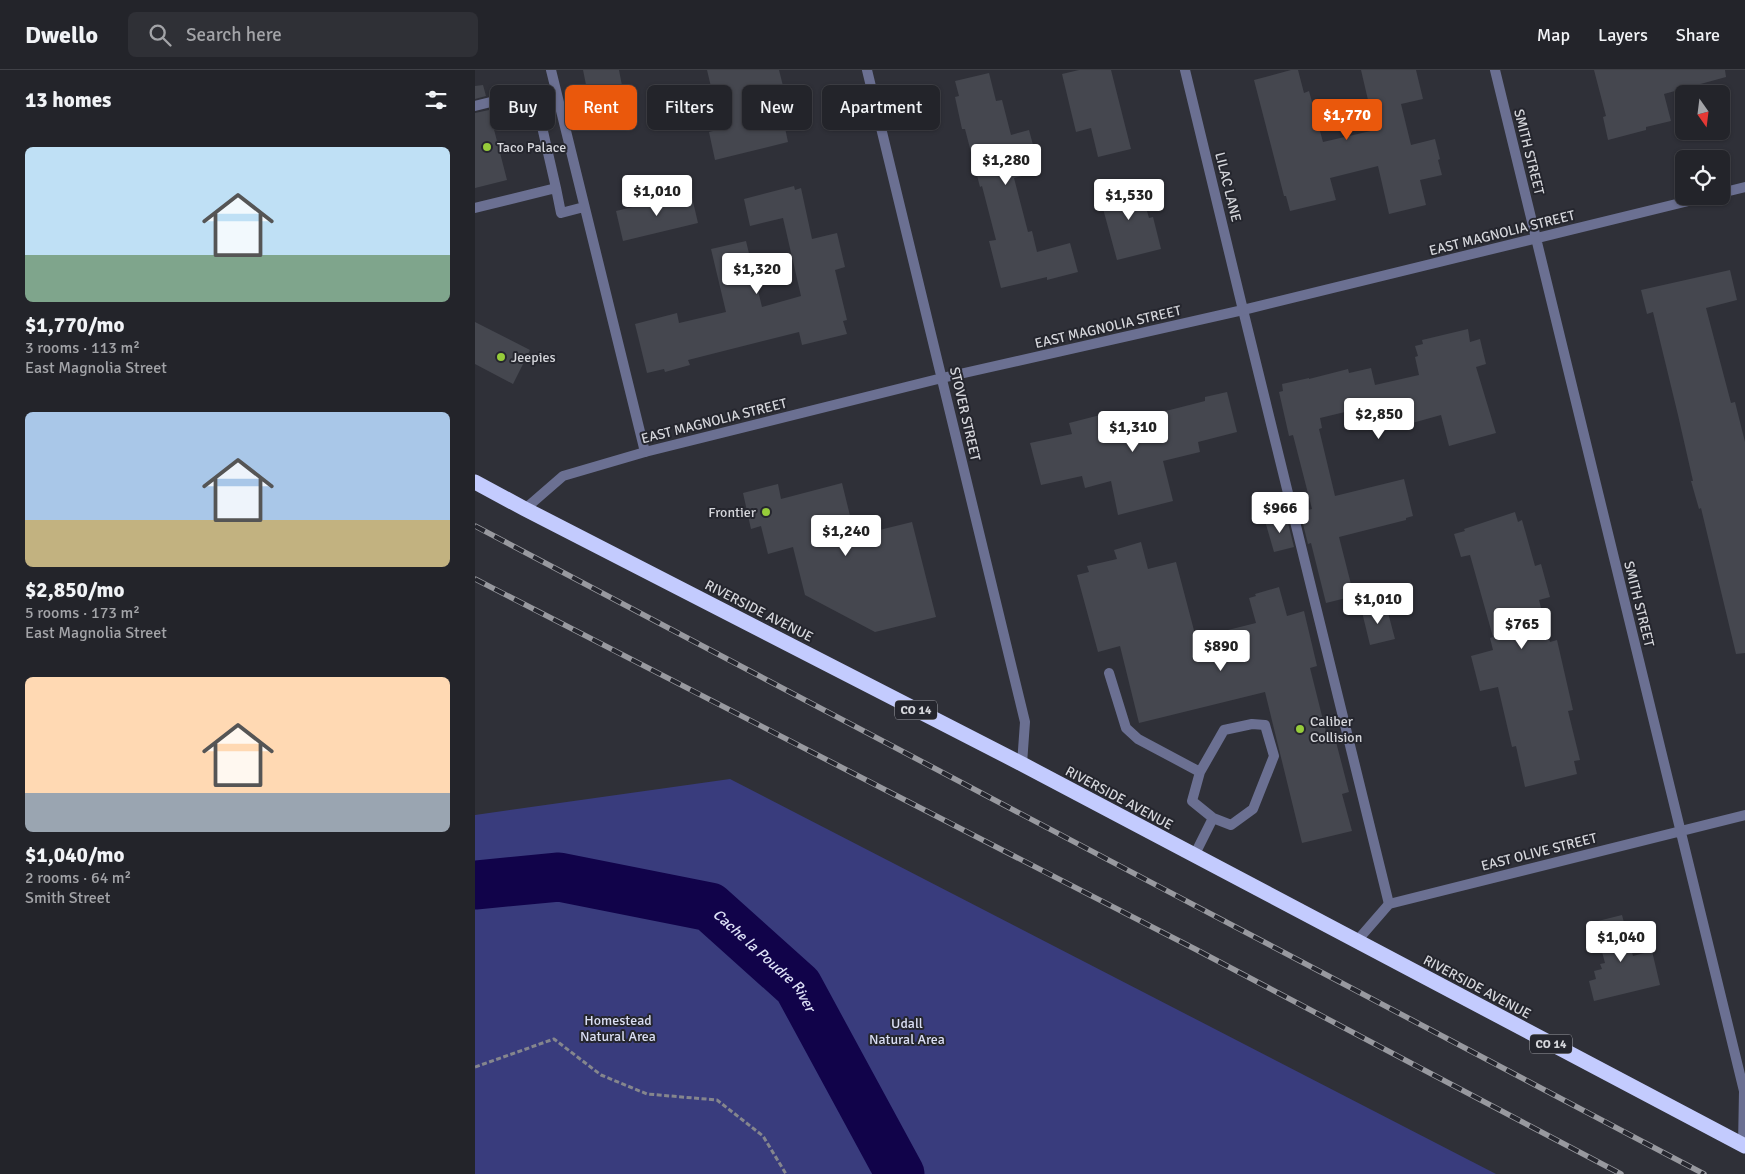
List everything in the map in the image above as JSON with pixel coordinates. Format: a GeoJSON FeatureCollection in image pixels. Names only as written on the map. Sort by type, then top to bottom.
{"type":"FeatureCollection","features":[{"type":"Feature","properties":{"kind":"highway","name":"RIVERSIDE AVENUE"},"geometry":{"type":"LineString","coordinates":[[475,482],[1022,764],[1744,1146]]}},
{"type":"Feature","properties":{"kind":"street"},"geometry":{"type":"LineString","coordinates":[[551,70],[645,452]]}},
{"type":"Feature","properties":{"kind":"street","name":"STOVER STREET"},"geometry":{"type":"LineString","coordinates":[[867,70],[1025,722],[1022,764]]}},
{"type":"Feature","properties":{"kind":"street","name":"LILAC LANE"},"geometry":{"type":"LineString","coordinates":[[1185,70],[1389,904]]}},
{"type":"Feature","properties":{"kind":"street","name":"SMITH STREET"},"geometry":{"type":"LineString","coordinates":[[1495,70],[1744,1091],[1744,1146]]}},
{"type":"Feature","properties":{"kind":"street"},"geometry":{"type":"LineString","coordinates":[[475,106],[507,98],[518,99],[531,107],[540,118],[561,213],[584,207]]}},
{"type":"Feature","properties":{"kind":"street"},"geometry":{"type":"LineString","coordinates":[[1730,191],[1745,187]]}},
{"type":"Feature","properties":{"kind":"street"},"geometry":{"type":"LineString","coordinates":[[475,208],[556,188]]}},
{"type":"Feature","properties":{"kind":"street","name":"EAST MAGNOLIA STREET"},"geometry":{"type":"LineString","coordinates":[[525,509],[563,476],[645,452],[942,378],[1243,310],[1675,204]]}},
{"type":"Feature","properties":{"kind":"street"},"geometry":{"type":"LineString","coordinates":[[1109,673],[1126,728],[1138,739],[1200,772]]}},
{"type":"Feature","properties":{"kind":"street"},"geometry":{"type":"LineString","coordinates":[[1252,724],[1265,726],[1274,756],[1253,809],[1231,826],[1213,818],[1191,801],[1200,772],[1224,730],[1252,724]]}},
{"type":"Feature","properties":{"kind":"street","name":"EAST OLIVE STREET"},"geometry":{"type":"LineString","coordinates":[[1389,904],[1745,815]]}},
{"type":"Feature","properties":{"kind":"street"},"geometry":{"type":"LineString","coordinates":[[1194,856],[1213,818]]}},
{"type":"Feature","properties":{"kind":"street"},"geometry":{"type":"LineString","coordinates":[[1356,942],[1389,904]]}},
{"type":"Feature","properties":{"kind":"path"},"geometry":{"type":"LineString","coordinates":[[475,1067],[554,1039],[601,1075],[647,1094],[717,1100],[763,1136],[786,1174]]}},
{"type":"Feature","properties":{"kind":"green space"},"geometry":{"type":"Polygon","coordinates":[[[730,779],[1496,1174],[475,1174],[475,815],[730,779]]]}},
{"type":"Feature","properties":{"kind":"building"},"geometry":{"type":"Polygon","coordinates":[[[583,70],[619,70],[622,85],[586,85],[583,70]]]}},
{"type":"Feature","properties":{"kind":"building"},"geometry":{"type":"Polygon","coordinates":[[[707,70],[779,70],[783,85],[742,85],[742,130],[785,130],[788,142],[715,160],[709,132],[732,130],[732,85],[711,85],[707,70]]]}},
{"type":"Feature","properties":{"kind":"building"},"geometry":{"type":"Polygon","coordinates":[[[1079,70],[1111,70],[1131,149],[1098,157],[1091,128],[1076,132],[1062,74],[1079,70]]]}},
{"type":"Feature","properties":{"kind":"building"},"geometry":{"type":"Polygon","coordinates":[[[1291,70],[1298,70],[1304,93],[1309,91],[1323,142],[1375,130],[1361,70],[1416,70],[1423,99],[1401,104],[1411,145],[1435,139],[1442,175],[1420,180],[1426,205],[1389,214],[1378,166],[1330,178],[1336,200],[1290,211],[1286,196],[1284,196],[1254,80],[1291,70]]]}},
{"type":"Feature","properties":{"kind":"building"},"geometry":{"type":"Polygon","coordinates":[[[1594,70],[1725,70],[1726,77],[1697,85],[1675,85],[1675,91],[1664,94],[1671,121],[1608,140],[1603,117],[1606,116],[1594,70]]]}},
{"type":"Feature","properties":{"kind":"building"},"geometry":{"type":"Polygon","coordinates":[[[989,73],[996,101],[1002,100],[1011,135],[1029,130],[1040,171],[1014,178],[1028,232],[1032,231],[1037,252],[1070,243],[1078,272],[1047,280],[1047,277],[1001,288],[989,241],[996,240],[965,129],[962,129],[955,97],[959,96],[955,81],[989,73]]]}},
{"type":"Feature","properties":{"kind":"building"},"geometry":{"type":"Polygon","coordinates":[[[483,85],[486,96],[475,99],[475,86],[483,85]]]}},
{"type":"Feature","properties":{"kind":"building","name":"Taco Palace"},"geometry":{"type":"Polygon","coordinates":[[[489,110],[490,130],[494,130],[507,180],[475,188],[475,113],[489,110]]]}},
{"type":"Feature","properties":{"kind":"building"},"geometry":{"type":"Polygon","coordinates":[[[1138,180],[1149,218],[1153,217],[1161,249],[1117,260],[1099,194],[1138,180]]]}},
{"type":"Feature","properties":{"kind":"building"},"geometry":{"type":"Polygon","coordinates":[[[794,186],[795,190],[801,188],[812,239],[837,233],[845,267],[835,270],[847,320],[843,321],[847,334],[802,345],[799,332],[688,360],[690,365],[665,372],[664,369],[647,373],[635,324],[677,313],[679,323],[726,312],[711,249],[746,241],[762,307],[801,296],[783,218],[750,226],[744,199],[794,186]]]}},
{"type":"Feature","properties":{"kind":"building"},"geometry":{"type":"Polygon","coordinates":[[[691,193],[698,223],[623,241],[616,211],[691,193]]]}},
{"type":"Feature","properties":{"kind":"building"},"geometry":{"type":"Polygon","coordinates":[[[1730,270],[1737,300],[1706,308],[1731,403],[1735,402],[1745,442],[1745,653],[1736,654],[1701,508],[1699,509],[1691,481],[1693,481],[1653,312],[1647,314],[1641,290],[1730,270]]]}},
{"type":"Feature","properties":{"kind":"building","name":"Jeepies"},"geometry":{"type":"Polygon","coordinates":[[[475,322],[530,350],[513,384],[475,364],[475,322]]]}},
{"type":"Feature","properties":{"kind":"building"},"geometry":{"type":"Polygon","coordinates":[[[1468,329],[1470,342],[1480,339],[1486,364],[1476,367],[1496,433],[1449,446],[1441,415],[1380,432],[1374,405],[1320,418],[1322,428],[1319,429],[1335,496],[1404,479],[1413,516],[1406,518],[1406,520],[1339,537],[1354,596],[1326,603],[1311,543],[1308,544],[1300,512],[1312,509],[1293,435],[1289,436],[1279,392],[1283,391],[1282,384],[1348,369],[1349,373],[1371,368],[1375,385],[1419,375],[1415,357],[1418,356],[1415,346],[1423,344],[1422,340],[1468,329]]]}},
{"type":"Feature","properties":{"kind":"building"},"geometry":{"type":"Polygon","coordinates":[[[1227,392],[1237,432],[1198,442],[1200,452],[1163,461],[1173,501],[1118,515],[1111,481],[1085,488],[1082,476],[1041,485],[1030,443],[1072,434],[1069,423],[1104,414],[1110,441],[1166,428],[1162,412],[1205,401],[1205,397],[1227,392]]]}},
{"type":"Feature","properties":{"kind":"building"},"geometry":{"type":"Polygon","coordinates":[[[842,483],[855,536],[912,522],[936,617],[875,632],[805,595],[793,547],[768,554],[761,526],[751,529],[743,493],[778,484],[781,499],[842,483]]]}},
{"type":"Feature","properties":{"kind":"building"},"geometry":{"type":"Polygon","coordinates":[[[1515,512],[1518,522],[1522,520],[1535,566],[1541,564],[1550,597],[1539,600],[1550,642],[1557,640],[1573,710],[1568,711],[1580,760],[1574,761],[1577,774],[1525,787],[1516,746],[1512,747],[1498,687],[1480,691],[1471,656],[1493,650],[1490,638],[1493,637],[1470,555],[1461,557],[1454,534],[1515,512]]]}},
{"type":"Feature","properties":{"kind":"building"},"geometry":{"type":"Polygon","coordinates":[[[1286,515],[1294,547],[1274,552],[1265,521],[1286,515]]]}},
{"type":"Feature","properties":{"kind":"building","name":"Caliber Collision"},"geometry":{"type":"Polygon","coordinates":[[[1141,542],[1148,569],[1176,562],[1196,638],[1256,623],[1249,598],[1256,596],[1255,594],[1279,587],[1287,616],[1304,611],[1317,666],[1310,668],[1327,736],[1334,734],[1349,792],[1342,794],[1352,831],[1302,843],[1265,692],[1139,723],[1120,646],[1098,652],[1077,575],[1089,572],[1087,566],[1117,559],[1114,550],[1141,542]]]}},
{"type":"Feature","properties":{"kind":"building"},"geometry":{"type":"Polygon","coordinates":[[[1386,605],[1395,639],[1370,645],[1362,612],[1386,605]]]}},
{"type":"Feature","properties":{"kind":"building"},"geometry":{"type":"Polygon","coordinates":[[[1622,915],[1633,956],[1652,951],[1660,985],[1594,1001],[1589,981],[1596,979],[1594,971],[1602,969],[1600,964],[1605,963],[1594,922],[1622,915]]]}},
{"type":"Feature","properties":{"kind":"waterway","name":"Cache la Poudre River"},"geometry":{"type":"LineString","coordinates":[[475,885],[559,877],[710,907],[798,986],[900,1174]]}},
{"type":"Feature","properties":{"kind":"railway"},"geometry":{"type":"LineString","coordinates":[[475,526],[1704,1174]]}},
{"type":"Feature","properties":{"kind":"railway"},"geometry":{"type":"LineString","coordinates":[[475,579],[1195,949],[1621,1174]]}},
{"type":"Feature","properties":{"kind":"place","name":"Taco Palace"},"geometry":{"type":"Point","coordinates":[487,147]}},
{"type":"Feature","properties":{"kind":"place","name":"Jeepies"},"geometry":{"type":"Point","coordinates":[501,357]}},
{"type":"Feature","properties":{"kind":"place","name":"Frontier"},"geometry":{"type":"Point","coordinates":[766,512]}},
{"type":"Feature","properties":{"kind":"place","name":"Caliber Collision"},"geometry":{"type":"Point","coordinates":[1300,729]}},
{"type":"Feature","properties":{"kind":"park label","name":"Homestead Natural Area"},"geometry":{"type":"Point","coordinates":[618,1028]}},
{"type":"Feature","properties":{"kind":"park label","name":"Udall Natural Area"},"geometry":{"type":"Point","coordinates":[907,1032]}}]}
